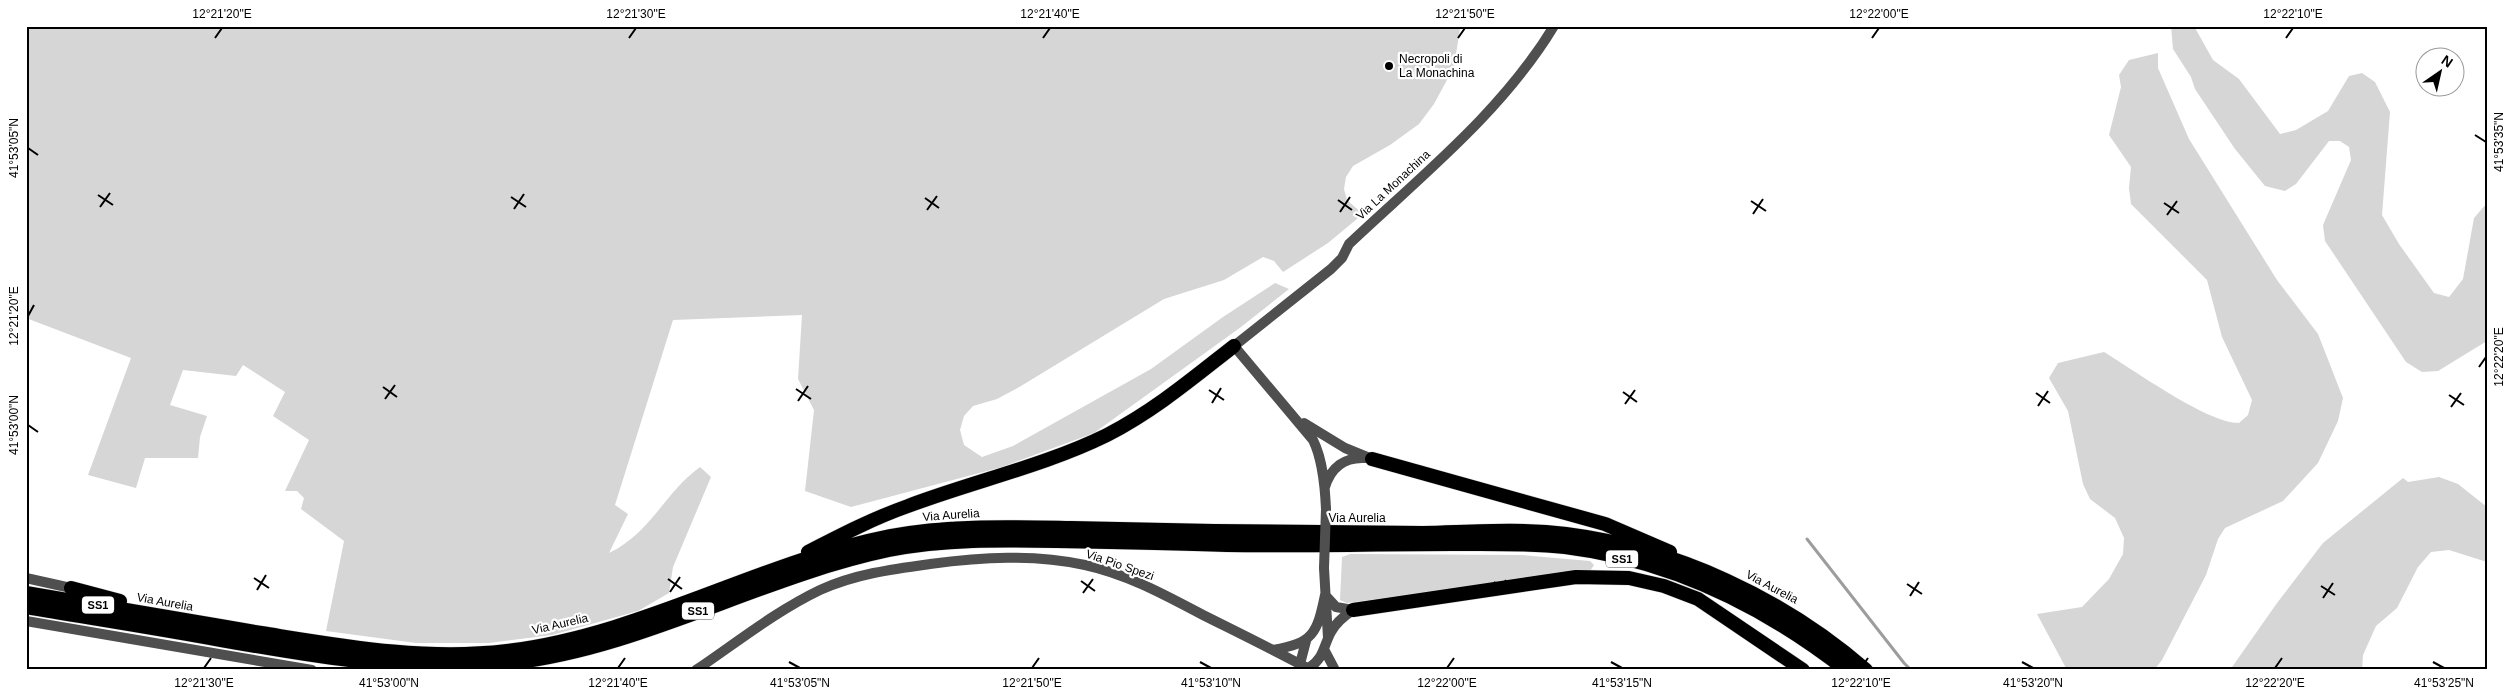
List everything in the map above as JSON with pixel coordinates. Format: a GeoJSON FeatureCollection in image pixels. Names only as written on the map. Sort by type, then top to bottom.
{"type":"FeatureCollection","features":[{"type":"Feature","properties":{"kind":"highway"},"geometry":{"type":"LineString","coordinates":[[767,574],[814,549],[907,506],[1056,458],[1106,435],[1158,404],[1234,346]]}},
{"type":"Feature","properties":{"kind":"highway"},"geometry":{"type":"LineString","coordinates":[[1372,459],[1605,524],[1659,546],[1717,576]]}},
{"type":"Feature","properties":{"kind":"highway","name":"Via Aurelia"},"geometry":{"type":"LineString","coordinates":[[26,593],[374,651],[464,653],[506,651],[563,642],[845,547],[888,537],[946,529],[1015,527],[1367,533],[1529,532],[1565,534],[1643,550],[1717,576],[1746,589],[1801,620],[1866,670]]}},
{"type":"Feature","properties":{"kind":"highway","name":"SS1"},"geometry":{"type":"LineString","coordinates":[[26,607],[368,663],[468,666],[515,663],[573,652],[838,563],[923,544],[999,540],[1260,545],[1532,544],[1602,554],[1652,567],[1702,584],[1739,600],[1784,625],[1846,670]]}},
{"type":"Feature","properties":{"kind":"highway"},"geometry":{"type":"LineString","coordinates":[[1353,610],[1576,577],[1629,578],[1658,584],[1698,599],[1803,670]]}},
{"type":"Feature","properties":{"kind":"highway"},"geometry":{"type":"LineString","coordinates":[[72,588],[146,608],[170,617]]}},
{"type":"Feature","properties":{"kind":"street","name":"Via La Monachina"},"geometry":{"type":"LineString","coordinates":[[1234,346],[1331,269],[1342,258],[1349,244],[1478,122],[1518,76],[1554,26]]}},
{"type":"Feature","properties":{"kind":"street"},"geometry":{"type":"LineString","coordinates":[[1234,346],[1295,417],[1315,446],[1325,487],[1324,568],[1328,639]]}},
{"type":"Feature","properties":{"kind":"street"},"geometry":{"type":"LineString","coordinates":[[1295,417],[1345,448],[1372,459]]}},
{"type":"Feature","properties":{"kind":"street"},"geometry":{"type":"LineString","coordinates":[[1325,487],[1333,471],[1343,462],[1358,458],[1372,459]]}},
{"type":"Feature","properties":{"kind":"street","name":"Via Pio Spezi"},"geometry":{"type":"LineString","coordinates":[[696,670],[812,594],[838,583],[872,574],[948,562],[1003,558],[1044,559],[1082,564],[1108,571],[1154,590],[1307,667]]}},
{"type":"Feature","properties":{"kind":"street"},"geometry":{"type":"LineString","coordinates":[[26,578],[72,588]]}},
{"type":"Feature","properties":{"kind":"street"},"geometry":{"type":"LineString","coordinates":[[1325,595],[1336,607],[1353,610]]}},
{"type":"Feature","properties":{"kind":"street"},"geometry":{"type":"LineString","coordinates":[[1272,650],[1306,641],[1318,625],[1325,595]]}},
{"type":"Feature","properties":{"kind":"street"},"geometry":{"type":"LineString","coordinates":[[1306,641],[1307,667],[1320,660],[1337,623],[1353,610]]}},
{"type":"Feature","properties":{"kind":"street"},"geometry":{"type":"LineString","coordinates":[[26,621],[311,670]]}},
{"type":"Feature","properties":{"kind":"street"},"geometry":{"type":"LineString","coordinates":[[1325,652],[1335,670]]}},
{"type":"Feature","properties":{"kind":"shaded area"},"geometry":{"type":"Polygon","coordinates":[[[26,26],[1460,26],[1460,29],[1454,67],[1434,104],[1419,124],[1390,145],[1353,166],[1346,177],[1344,189],[1347,200],[1363,214],[1328,243],[1283,272],[1274,261],[1263,257],[1224,280],[1164,299],[1021,386],[997,399],[973,406],[964,416],[960,430],[964,445],[982,457],[1013,446],[1151,369],[1223,317],[1275,283],[1289,289],[1241,327],[1094,433],[1002,467],[851,507],[805,491],[814,410],[798,379],[802,315],[673,320],[615,505],[628,514],[609,553],[624,545],[636,535],[677,488],[700,467],[711,477],[673,567],[669,593],[638,611],[552,635],[489,643],[416,643],[326,631],[344,541],[301,509],[304,498],[297,491],[285,491],[309,440],[273,416],[285,392],[243,365],[236,376],[183,370],[170,405],[207,416],[200,437],[198,458],[145,458],[136,488],[88,475],[131,358],[26,318],[26,26]]]}},
{"type":"Feature","properties":{"kind":"shaded area"},"geometry":{"type":"Polygon","coordinates":[[[2171,26],[2194,26],[2213,60],[2239,79],[2280,134],[2296,130],[2328,111],[2349,76],[2362,73],[2375,82],[2390,112],[2382,215],[2399,244],[2434,293],[2449,297],[2463,279],[2474,218],[2487,203],[2487,341],[2438,371],[2422,372],[2406,362],[2325,241],[2323,225],[2351,160],[2349,147],[2340,141],[2329,141],[2296,184],[2285,191],[2265,186],[2235,149],[2195,89],[2191,77],[2173,49],[2171,26]]]}},
{"type":"Feature","properties":{"kind":"shaded area"},"geometry":{"type":"Polygon","coordinates":[[[2158,53],[2158,68],[2189,139],[2277,280],[2318,334],[2343,398],[2338,421],[2318,463],[2283,501],[2225,528],[2218,539],[2206,575],[2162,660],[2154,670],[2067,670],[2037,614],[2082,607],[2109,579],[2123,554],[2124,538],[2115,518],[2090,499],[2083,484],[2068,411],[2049,378],[2058,363],[2104,352],[2190,405],[2225,421],[2239,423],[2248,415],[2252,400],[2222,337],[2207,280],[2131,204],[2129,188],[2131,167],[2109,135],[2121,87],[2119,75],[2129,60],[2158,53]]]}},
{"type":"Feature","properties":{"kind":"shaded area"},"geometry":{"type":"Polygon","coordinates":[[[2439,477],[2458,484],[2487,507],[2487,562],[2449,550],[2431,552],[2418,567],[2397,608],[2376,626],[2363,655],[2362,670],[2230,670],[2277,603],[2323,543],[2403,478],[2408,482],[2439,477]]]}},
{"type":"Feature","properties":{"kind":"shaded area"},"geometry":{"type":"Polygon","coordinates":[[[1350,554],[1522,555],[1590,561],[1594,565],[1590,571],[1347,603],[1340,600],[1342,557],[1350,554]]]}},
{"type":"Feature","properties":{"kind":"waterway"},"geometry":{"type":"LineString","coordinates":[[1807,539],[1911,670]]}},
{"type":"Feature","properties":{"kind":"place","name":"Necropoli di La Monachina"},"geometry":{"type":"Point","coordinates":[1389,66]}}]}
